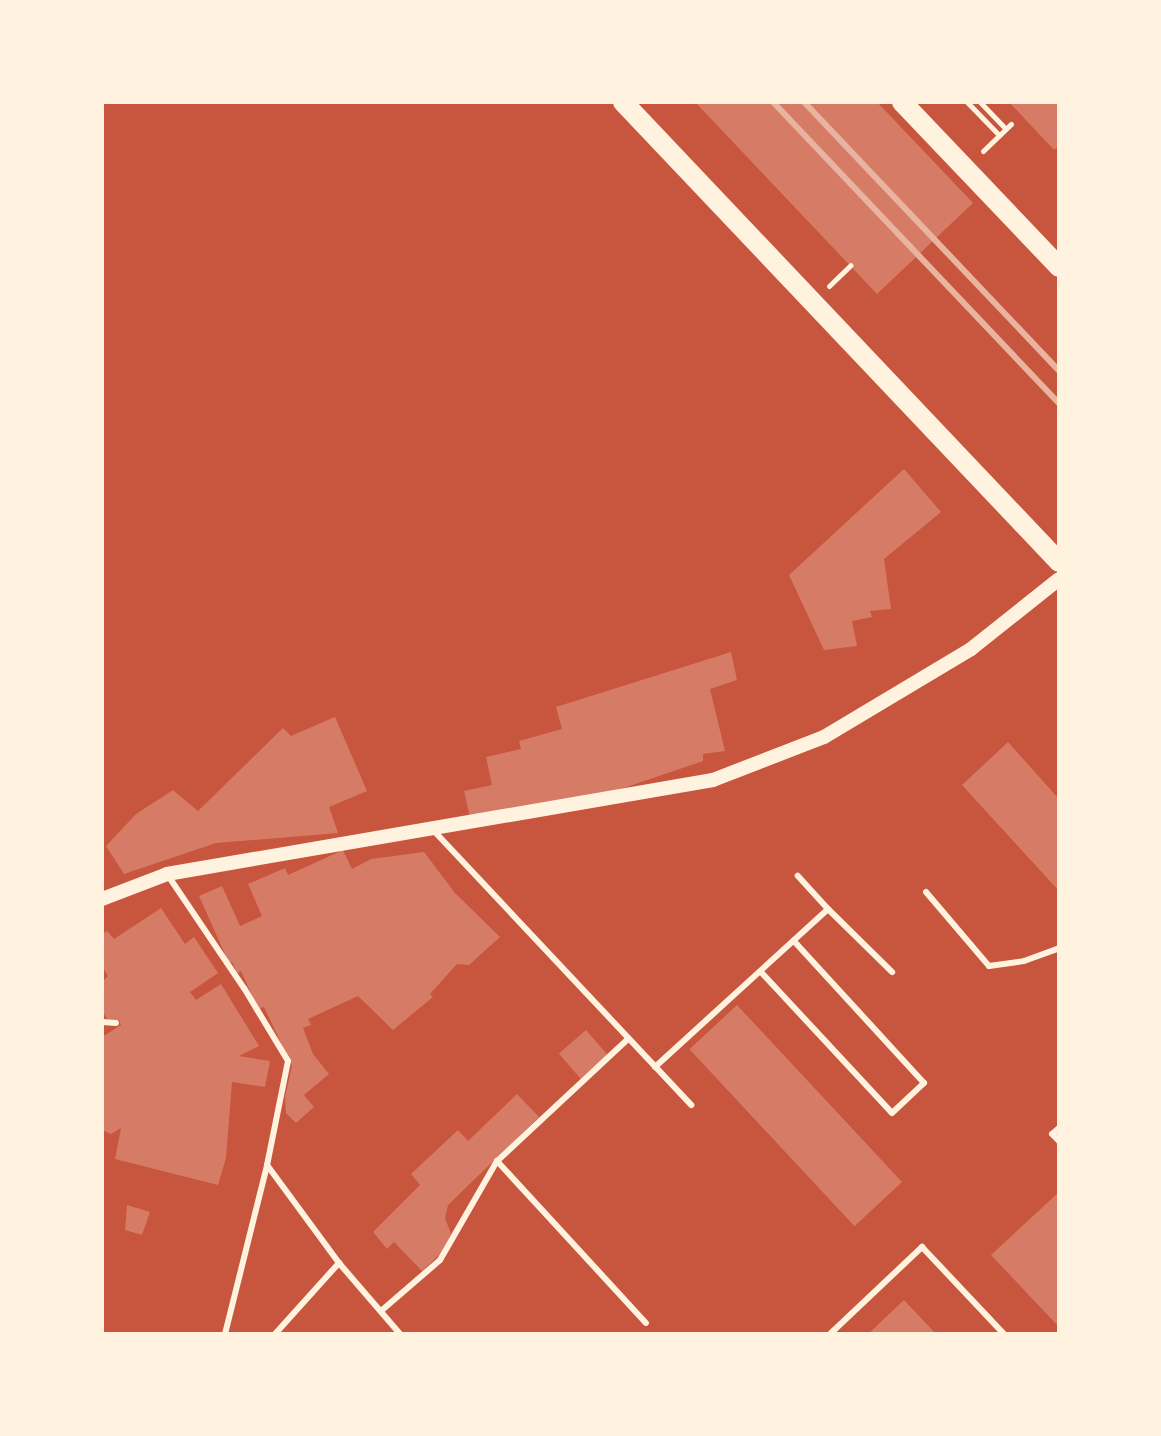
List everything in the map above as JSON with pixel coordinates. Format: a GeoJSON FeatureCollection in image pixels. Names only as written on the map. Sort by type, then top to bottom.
{"type":"FeatureCollection","features":[{"type":"Feature","properties":{"kind":"main road"},"geometry":{"type":"LineString","coordinates":[[623,102],[1059,562]]}},
{"type":"Feature","properties":{"kind":"main road"},"geometry":{"type":"LineString","coordinates":[[902,102],[1059,267]]}},
{"type":"Feature","properties":{"kind":"street"},"geometry":{"type":"LineString","coordinates":[[102,899],[167,874],[713,780],[824,737],[971,649],[1059,579]]}},
{"type":"Feature","properties":{"kind":"lane"},"geometry":{"type":"LineString","coordinates":[[431,829],[691,1105]]}},
{"type":"Feature","properties":{"kind":"lane"},"geometry":{"type":"LineString","coordinates":[[167,874],[244,988],[288,1061],[267,1165],[225,1334]]}},
{"type":"Feature","properties":{"kind":"lane"},"geometry":{"type":"LineString","coordinates":[[798,876],[892,972]]}},
{"type":"Feature","properties":{"kind":"lane"},"geometry":{"type":"LineString","coordinates":[[926,892],[989,966],[1024,961],[1059,948]]}},
{"type":"Feature","properties":{"kind":"lane"},"geometry":{"type":"LineString","coordinates":[[655,1067],[828,909]]}},
{"type":"Feature","properties":{"kind":"lane"},"geometry":{"type":"LineString","coordinates":[[761,972],[892,1113],[924,1083],[794,941]]}},
{"type":"Feature","properties":{"kind":"lane"},"geometry":{"type":"LineString","coordinates":[[102,1022],[116,1023]]}},
{"type":"Feature","properties":{"kind":"lane"},"geometry":{"type":"LineString","coordinates":[[381,1311],[440,1260],[497,1161],[628,1039]]}},
{"type":"Feature","properties":{"kind":"lane"},"geometry":{"type":"LineString","coordinates":[[1059,1128],[1052,1134],[1059,1141]]}},
{"type":"Feature","properties":{"kind":"lane"},"geometry":{"type":"LineString","coordinates":[[497,1161],[646,1323]]}},
{"type":"Feature","properties":{"kind":"lane"},"geometry":{"type":"LineString","coordinates":[[267,1165],[339,1263],[400,1334]]}},
{"type":"Feature","properties":{"kind":"lane"},"geometry":{"type":"LineString","coordinates":[[830,1334],[922,1247],[1004,1334]]}},
{"type":"Feature","properties":{"kind":"lane"},"geometry":{"type":"LineString","coordinates":[[275,1334],[339,1263]]}},
{"type":"Feature","properties":{"kind":"path"},"geometry":{"type":"LineString","coordinates":[[967,102],[999,135]]}},
{"type":"Feature","properties":{"kind":"path"},"geometry":{"type":"LineString","coordinates":[[980,102],[1008,126],[993,141]]}},
{"type":"Feature","properties":{"kind":"building"},"geometry":{"type":"Polygon","coordinates":[[[695,102],[877,102],[973,203],[877,294],[695,102]]]}},
{"type":"Feature","properties":{"kind":"building"},"geometry":{"type":"Polygon","coordinates":[[[1009,102],[1059,102],[1059,146],[1054,150],[1009,102]]]}},
{"type":"Feature","properties":{"kind":"building"},"geometry":{"type":"Polygon","coordinates":[[[904,469],[941,512],[884,559],[891,609],[870,611],[872,617],[852,621],[857,646],[824,650],[789,575],[904,469]]]}},
{"type":"Feature","properties":{"kind":"building"},"geometry":{"type":"Polygon","coordinates":[[[731,652],[737,680],[710,689],[725,751],[703,754],[703,761],[606,794],[470,818],[464,791],[492,785],[486,757],[521,749],[519,741],[562,729],[556,707],[731,652]]]}},
{"type":"Feature","properties":{"kind":"building"},"geometry":{"type":"Polygon","coordinates":[[[335,717],[367,791],[329,807],[338,833],[216,843],[124,874],[106,846],[136,814],[173,790],[198,811],[283,728],[291,736],[335,717]]]}},
{"type":"Feature","properties":{"kind":"building"},"geometry":{"type":"Polygon","coordinates":[[[1008,742],[1059,799],[1059,891],[962,785],[1008,742]]]}},
{"type":"Feature","properties":{"kind":"building"},"geometry":{"type":"Polygon","coordinates":[[[343,850],[352,869],[371,859],[424,852],[455,893],[500,937],[469,965],[457,964],[430,994],[433,997],[393,1030],[358,996],[308,1019],[311,1025],[303,1028],[313,1054],[329,1074],[304,1095],[314,1107],[296,1123],[286,1113],[285,1097],[292,1066],[264,1007],[258,1009],[241,971],[237,973],[232,962],[229,963],[199,896],[222,886],[240,926],[262,916],[248,884],[285,868],[288,875],[343,850]]]}},
{"type":"Feature","properties":{"kind":"building"},"geometry":{"type":"Polygon","coordinates":[[[161,908],[185,944],[194,937],[218,973],[190,992],[196,1000],[221,984],[259,1046],[239,1056],[270,1061],[265,1087],[232,1082],[226,1158],[218,1185],[115,1159],[121,1128],[111,1134],[102,1130],[102,1037],[121,1025],[119,1020],[108,1020],[102,1011],[102,982],[108,976],[102,966],[102,934],[107,931],[114,939],[161,908]]]}},
{"type":"Feature","properties":{"kind":"building"},"geometry":{"type":"Polygon","coordinates":[[[737,1005],[902,1182],[855,1226],[689,1049],[737,1005]]]}},
{"type":"Feature","properties":{"kind":"building"},"geometry":{"type":"Polygon","coordinates":[[[586,1030],[608,1055],[580,1079],[559,1054],[586,1030]]]}},
{"type":"Feature","properties":{"kind":"building"},"geometry":{"type":"Polygon","coordinates":[[[517,1094],[539,1117],[448,1205],[445,1218],[451,1234],[440,1254],[422,1271],[394,1242],[387,1249],[373,1232],[420,1185],[411,1174],[458,1130],[468,1141],[517,1094]]]}},
{"type":"Feature","properties":{"kind":"building"},"geometry":{"type":"Polygon","coordinates":[[[1059,1192],[1059,1327],[991,1255],[1059,1192]]]}},
{"type":"Feature","properties":{"kind":"building"},"geometry":{"type":"Polygon","coordinates":[[[127,1205],[150,1212],[142,1235],[125,1230],[127,1205]]]}},
{"type":"Feature","properties":{"kind":"building"},"geometry":{"type":"Polygon","coordinates":[[[904,1300],[936,1334],[868,1334],[904,1300]]]}},
{"type":"Feature","properties":{"kind":"railway"},"geometry":{"type":"LineString","coordinates":[[773,102],[1059,403]]}},
{"type":"Feature","properties":{"kind":"railway"},"geometry":{"type":"LineString","coordinates":[[804,102],[1059,371]]}}]}
